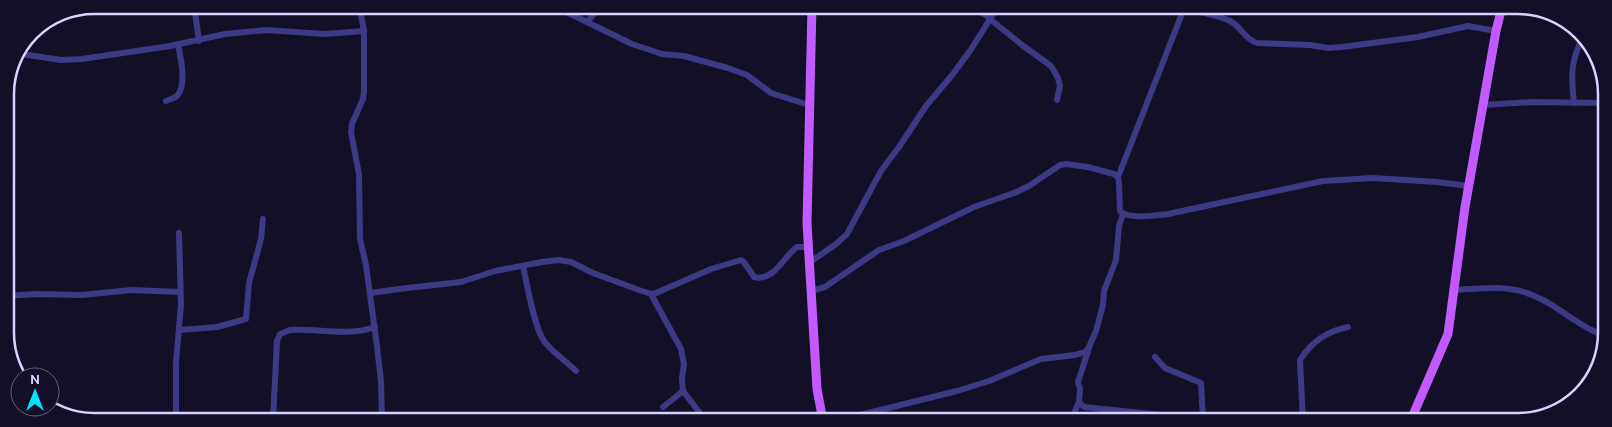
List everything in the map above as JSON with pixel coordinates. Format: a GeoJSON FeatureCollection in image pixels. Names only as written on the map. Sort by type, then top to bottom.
{"type":"FeatureCollection","features":[{"type":"Feature","properties":{"kind":"main road"},"geometry":{"type":"LineString","coordinates":[[812,14],[807,223],[808,263],[817,389],[822,413]]}},
{"type":"Feature","properties":{"kind":"main road"},"geometry":{"type":"LineString","coordinates":[[1414,413],[1446,340],[1450,323],[1469,186],[1500,14]]}},
{"type":"Feature","properties":{"kind":"street"},"geometry":{"type":"LineString","coordinates":[[195,14],[199,41]]}},
{"type":"Feature","properties":{"kind":"street"},"geometry":{"type":"LineString","coordinates":[[361,14],[364,31],[364,91],[351,132],[359,174],[360,239],[375,327],[381,381],[382,413]]}},
{"type":"Feature","properties":{"kind":"street"},"geometry":{"type":"LineString","coordinates":[[572,14],[632,44],[662,54],[684,56],[728,68],[747,75],[771,93],[809,105]]}},
{"type":"Feature","properties":{"kind":"street"},"geometry":{"type":"LineString","coordinates":[[588,21],[594,14]]}},
{"type":"Feature","properties":{"kind":"street"},"geometry":{"type":"LineString","coordinates":[[984,14],[1022,46],[1051,66],[1060,86],[1057,100]]}},
{"type":"Feature","properties":{"kind":"street"},"geometry":{"type":"LineString","coordinates":[[808,263],[847,234],[881,172],[926,106],[967,54],[993,14]]}},
{"type":"Feature","properties":{"kind":"street"},"geometry":{"type":"LineString","coordinates":[[1118,177],[1181,14]]}},
{"type":"Feature","properties":{"kind":"street"},"geometry":{"type":"LineString","coordinates":[[1207,14],[1230,21],[1240,29],[1248,40],[1257,43],[1328,48],[1418,37],[1468,26],[1496,31]]}},
{"type":"Feature","properties":{"kind":"street"},"geometry":{"type":"LineString","coordinates":[[24,55],[61,60],[82,59],[178,45],[225,34],[266,30],[325,34],[364,31]]}},
{"type":"Feature","properties":{"kind":"street"},"geometry":{"type":"LineString","coordinates":[[1574,103],[1571,79],[1577,48],[1580,43]]}},
{"type":"Feature","properties":{"kind":"street"},"geometry":{"type":"LineString","coordinates":[[166,101],[176,97],[182,88],[182,68],[178,45]]}},
{"type":"Feature","properties":{"kind":"street"},"geometry":{"type":"LineString","coordinates":[[1483,106],[1532,102],[1598,103]]}},
{"type":"Feature","properties":{"kind":"street"},"geometry":{"type":"LineString","coordinates":[[810,291],[825,287],[879,250],[904,241],[974,207],[1014,193],[1060,165],[1088,167],[1114,174],[1120,182],[1120,208],[1123,214],[1119,226],[1116,260],[1104,291],[1103,305],[1078,382],[1080,389],[1079,402],[1075,413]]}},
{"type":"Feature","properties":{"kind":"street"},"geometry":{"type":"LineString","coordinates":[[1123,214],[1143,216],[1168,214],[1323,181],[1348,179],[1400,180],[1469,186]]}},
{"type":"Feature","properties":{"kind":"street"},"geometry":{"type":"LineString","coordinates":[[180,330],[217,327],[246,318],[249,283],[261,239],[263,219]]}},
{"type":"Feature","properties":{"kind":"street"},"geometry":{"type":"LineString","coordinates":[[176,413],[176,362],[180,330],[179,233]]}},
{"type":"Feature","properties":{"kind":"street"},"geometry":{"type":"LineString","coordinates":[[370,294],[461,282],[495,272],[559,260],[571,262],[593,273],[651,294],[661,292],[711,269],[741,260],[754,277],[763,278],[774,272],[797,247],[808,247]]}},
{"type":"Feature","properties":{"kind":"street"},"geometry":{"type":"LineString","coordinates":[[524,266],[530,300],[544,342],[576,371]]}},
{"type":"Feature","properties":{"kind":"street"},"geometry":{"type":"LineString","coordinates":[[1454,290],[1510,289],[1524,292],[1538,298],[1598,333]]}},
{"type":"Feature","properties":{"kind":"street"},"geometry":{"type":"LineString","coordinates":[[14,295],[82,295],[131,290],[180,292]]}},
{"type":"Feature","properties":{"kind":"street"},"geometry":{"type":"LineString","coordinates":[[651,294],[681,349],[684,364],[683,391],[700,413]]}},
{"type":"Feature","properties":{"kind":"street"},"geometry":{"type":"LineString","coordinates":[[273,413],[277,341],[280,334],[290,330],[348,331],[375,327]]}},
{"type":"Feature","properties":{"kind":"street"},"geometry":{"type":"LineString","coordinates":[[1303,413],[1300,360],[1326,333],[1348,327]]}},
{"type":"Feature","properties":{"kind":"street"},"geometry":{"type":"LineString","coordinates":[[868,413],[957,391],[989,381],[1042,359],[1080,354],[1089,347]]}},
{"type":"Feature","properties":{"kind":"street"},"geometry":{"type":"LineString","coordinates":[[1067,356],[1084,363]]}},
{"type":"Feature","properties":{"kind":"street"},"geometry":{"type":"LineString","coordinates":[[1155,357],[1165,368],[1201,383],[1202,413]]}},
{"type":"Feature","properties":{"kind":"street"},"geometry":{"type":"LineString","coordinates":[[663,407],[683,391]]}},
{"type":"Feature","properties":{"kind":"street"},"geometry":{"type":"LineString","coordinates":[[1079,402],[1084,407],[1148,413]]}}]}
